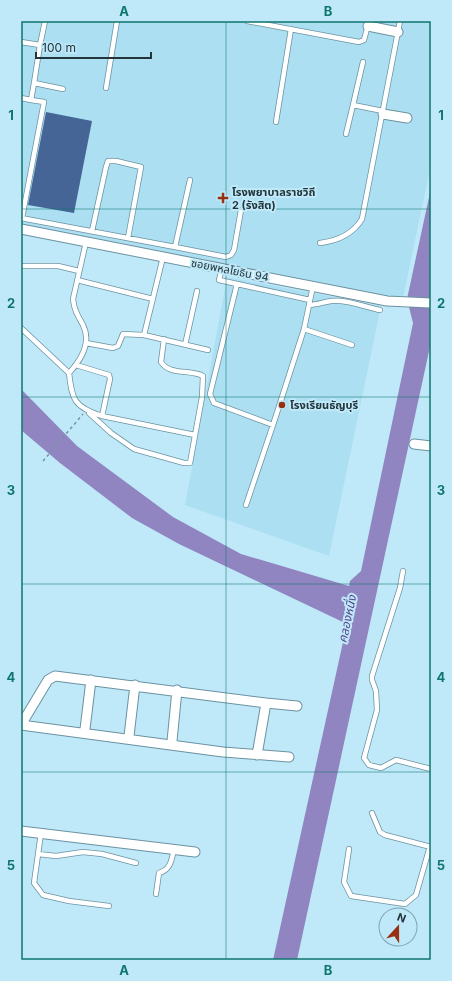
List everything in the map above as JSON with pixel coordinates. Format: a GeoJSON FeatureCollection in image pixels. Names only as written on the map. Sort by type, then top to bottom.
{"type":"FeatureCollection","features":[{"type":"Feature","properties":{"kind":"street"},"geometry":{"type":"LineString","coordinates":[[369,23],[398,32]]}},
{"type":"Feature","properties":{"kind":"street"},"geometry":{"type":"LineString","coordinates":[[383,113],[407,118]]}},
{"type":"Feature","properties":{"kind":"street","name":"ซอยพหลโยธิน 94"},"geometry":{"type":"LineString","coordinates":[[21,237],[26,230],[404,303],[431,302]]}},
{"type":"Feature","properties":{"kind":"street"},"geometry":{"type":"LineString","coordinates":[[414,444],[431,446]]}},
{"type":"Feature","properties":{"kind":"street"},"geometry":{"type":"LineString","coordinates":[[289,757],[257,755],[21,725],[51,677],[55,676],[178,690],[297,706]]}},
{"type":"Feature","properties":{"kind":"street"},"geometry":{"type":"LineString","coordinates":[[85,729],[91,680]]}},
{"type":"Feature","properties":{"kind":"street"},"geometry":{"type":"LineString","coordinates":[[129,736],[135,685]]}},
{"type":"Feature","properties":{"kind":"street"},"geometry":{"type":"LineString","coordinates":[[172,741],[178,690]]}},
{"type":"Feature","properties":{"kind":"street"},"geometry":{"type":"LineString","coordinates":[[257,755],[266,703]]}},
{"type":"Feature","properties":{"kind":"street"},"geometry":{"type":"LineString","coordinates":[[21,831],[195,852]]}},
{"type":"Feature","properties":{"kind":"lane"},"geometry":{"type":"LineString","coordinates":[[31,100],[45,21]]}},
{"type":"Feature","properties":{"kind":"lane"},"geometry":{"type":"LineString","coordinates":[[106,88],[116,21]]}},
{"type":"Feature","properties":{"kind":"lane"},"geometry":{"type":"LineString","coordinates":[[247,21],[359,42],[364,40],[369,23]]}},
{"type":"Feature","properties":{"kind":"lane"},"geometry":{"type":"LineString","coordinates":[[320,243],[331,242],[345,235],[353,230],[362,220],[400,21]]}},
{"type":"Feature","properties":{"kind":"lane"},"geometry":{"type":"LineString","coordinates":[[276,122],[291,29]]}},
{"type":"Feature","properties":{"kind":"lane"},"geometry":{"type":"LineString","coordinates":[[21,42],[40,45]]}},
{"type":"Feature","properties":{"kind":"lane"},"geometry":{"type":"LineString","coordinates":[[346,134],[363,62]]}},
{"type":"Feature","properties":{"kind":"lane"},"geometry":{"type":"LineString","coordinates":[[34,83],[63,89]]}},
{"type":"Feature","properties":{"kind":"lane"},"geometry":{"type":"LineString","coordinates":[[21,98],[44,102],[22,218],[226,257],[231,255],[234,250],[241,210]]}},
{"type":"Feature","properties":{"kind":"lane"},"geometry":{"type":"LineString","coordinates":[[353,105],[383,113]]}},
{"type":"Feature","properties":{"kind":"lane"},"geometry":{"type":"LineString","coordinates":[[92,231],[106,167],[108,162],[116,161],[141,166],[128,238]]}},
{"type":"Feature","properties":{"kind":"lane"},"geometry":{"type":"LineString","coordinates":[[175,247],[190,180]]}},
{"type":"Feature","properties":{"kind":"lane"},"geometry":{"type":"LineString","coordinates":[[69,373],[81,359],[86,344],[84,326],[74,309],[73,299],[86,242]]}},
{"type":"Feature","properties":{"kind":"lane"},"geometry":{"type":"LineString","coordinates":[[144,335],[163,257]]}},
{"type":"Feature","properties":{"kind":"lane"},"geometry":{"type":"LineString","coordinates":[[21,266],[58,266],[79,271]]}},
{"type":"Feature","properties":{"kind":"lane"},"geometry":{"type":"LineString","coordinates":[[222,268],[219,280],[318,305],[329,301],[339,301],[380,310]]}},
{"type":"Feature","properties":{"kind":"lane"},"geometry":{"type":"LineString","coordinates":[[77,280],[153,299]]}},
{"type":"Feature","properties":{"kind":"lane"},"geometry":{"type":"LineString","coordinates":[[237,284],[210,394],[211,399],[214,403],[273,425]]}},
{"type":"Feature","properties":{"kind":"lane"},"geometry":{"type":"LineString","coordinates":[[246,504],[304,329],[313,286]]}},
{"type":"Feature","properties":{"kind":"lane"},"geometry":{"type":"LineString","coordinates":[[185,345],[197,291]]}},
{"type":"Feature","properties":{"kind":"lane"},"geometry":{"type":"LineString","coordinates":[[21,328],[69,373],[71,393],[75,400],[111,433],[134,449],[184,463],[190,463],[202,397],[203,376],[173,370],[163,366],[161,362],[164,339]]}},
{"type":"Feature","properties":{"kind":"lane"},"geometry":{"type":"LineString","coordinates":[[304,329],[352,345]]}},
{"type":"Feature","properties":{"kind":"lane"},"geometry":{"type":"LineString","coordinates":[[86,344],[113,348],[118,346],[123,334],[144,335],[208,350]]}},
{"type":"Feature","properties":{"kind":"lane"},"geometry":{"type":"LineString","coordinates":[[76,365],[109,375],[110,379],[102,416]]}},
{"type":"Feature","properties":{"kind":"lane"},"geometry":{"type":"LineString","coordinates":[[87,411],[102,416],[195,435]]}},
{"type":"Feature","properties":{"kind":"lane"},"geometry":{"type":"LineString","coordinates":[[403,571],[400,588],[372,676],[376,691],[377,710],[364,758],[369,765],[381,768],[396,760],[431,769]]}},
{"type":"Feature","properties":{"kind":"lane"},"geometry":{"type":"LineString","coordinates":[[350,849],[344,882],[351,896],[405,904],[416,894],[430,847],[385,835],[380,832],[372,813]]}},
{"type":"Feature","properties":{"kind":"lane"},"geometry":{"type":"LineString","coordinates":[[41,834],[34,882],[43,895],[69,901],[109,906]]}},
{"type":"Feature","properties":{"kind":"lane"},"geometry":{"type":"LineString","coordinates":[[156,894],[159,873],[166,871],[170,866],[174,850]]}},
{"type":"Feature","properties":{"kind":"lane"},"geometry":{"type":"LineString","coordinates":[[38,854],[56,856],[83,852],[102,854],[136,863]]}},
{"type":"Feature","properties":{"kind":"path"},"geometry":{"type":"LineString","coordinates":[[43,461],[87,411]]}},
{"type":"Feature","properties":{"kind":"shaded area"},"geometry":{"type":"Polygon","coordinates":[[[21,21],[431,21],[431,164],[403,298],[367,293],[21,224],[21,21]]]}},
{"type":"Feature","properties":{"kind":"shaded area","name":"โรงเรียนธัญบุรี"},"geometry":{"type":"Polygon","coordinates":[[[227,277],[381,306],[329,556],[185,505],[227,277]]]}},
{"type":"Feature","properties":{"kind":"water","name":"คลองหนึ่ง"},"geometry":{"type":"Polygon","coordinates":[[[431,188],[431,342],[297,960],[273,960],[347,624],[179,544],[132,518],[60,463],[21,430],[21,389],[77,446],[173,517],[241,554],[349,586],[350,581],[361,571],[413,323],[407,299],[431,188]]]}},
{"type":"Feature","properties":{"kind":"building"},"geometry":{"type":"Polygon","coordinates":[[[46,112],[92,121],[74,213],[28,205],[46,112]]]}},
{"type":"Feature","properties":{"kind":"place","name":"โรงพยาบาลราชวิถี 2 (รังสิต)"},"geometry":{"type":"Point","coordinates":[223,198]}},
{"type":"Feature","properties":{"kind":"place","name":"โรงเรียนธัญบุรี"},"geometry":{"type":"Point","coordinates":[282,405]}}]}
